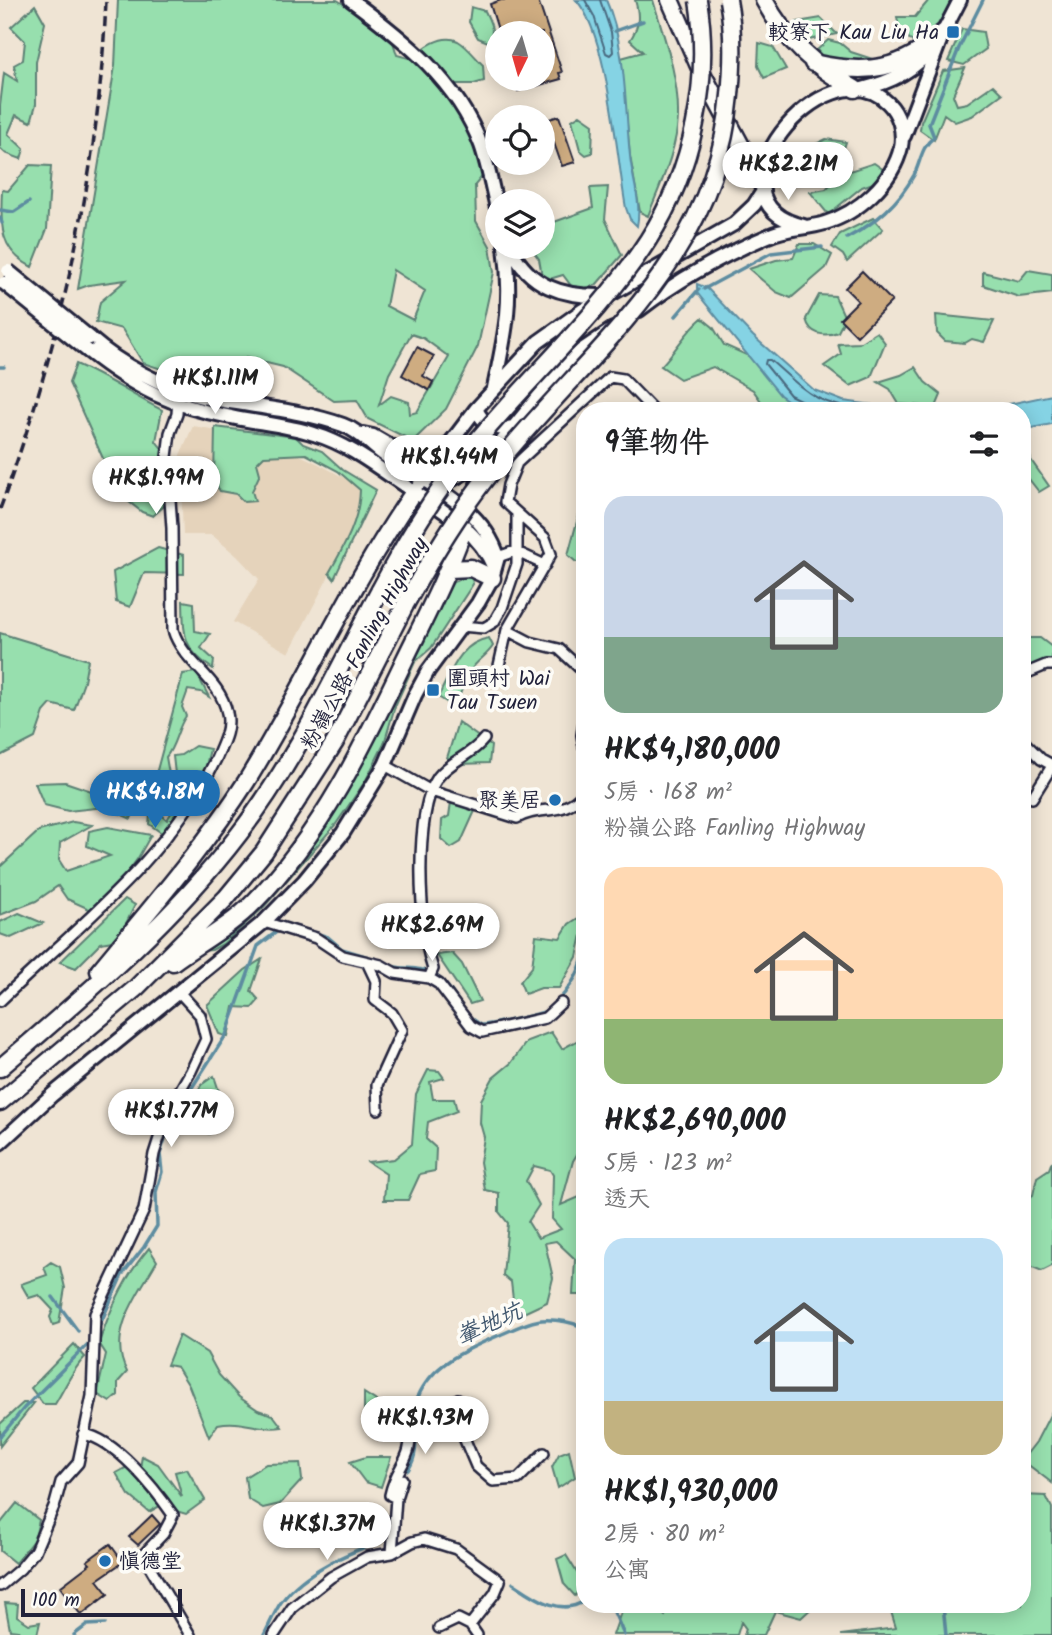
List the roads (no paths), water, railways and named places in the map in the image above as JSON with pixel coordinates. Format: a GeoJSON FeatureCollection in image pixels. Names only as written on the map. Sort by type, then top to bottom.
{"type":"FeatureCollection","features":[{"type":"Feature","properties":{"kind":"highway"},"geometry":{"type":"LineString","coordinates":[[670,0],[703,75],[762,187]]}},
{"type":"Feature","properties":{"kind":"highway","name":"粉嶺公路 Fanling Highway"},"geometry":{"type":"LineString","coordinates":[[0,1068],[160,926],[241,832],[289,760],[339,672],[401,549],[436,495],[472,447],[619,279],[661,219],[681,168],[698,111],[703,52],[698,0]]}},
{"type":"Feature","properties":{"kind":"highway","name":"粉嶺公路 Fanling Highway"},"geometry":{"type":"LineString","coordinates":[[0,1102],[136,988],[226,898],[264,852],[335,742],[426,567],[496,465],[646,298],[688,234],[718,161],[728,121],[733,49],[728,0]]}},
{"type":"Feature","properties":{"kind":"highway"},"geometry":{"type":"LineString","coordinates":[[764,0],[789,38],[813,63],[858,89]]}},
{"type":"Feature","properties":{"kind":"highway"},"geometry":{"type":"LineString","coordinates":[[813,63],[855,70],[877,69],[910,57],[943,33]]}},
{"type":"Feature","properties":{"kind":"highway"},"geometry":{"type":"LineString","coordinates":[[76,1002],[199,849],[246,782],[368,561],[423,480]]}},
{"type":"Feature","properties":{"kind":"highway"},"geometry":{"type":"LineString","coordinates":[[136,988],[244,911],[299,851],[324,815],[367,738],[450,569],[466,520]]}},
{"type":"Feature","properties":{"kind":"highway"},"geometry":{"type":"LineString","coordinates":[[450,569],[494,567]]}},
{"type":"Feature","properties":{"kind":"main road"},"geometry":{"type":"LineString","coordinates":[[351,0],[419,55],[440,75],[455,95],[482,149],[492,189]]}},
{"type":"Feature","properties":{"kind":"main road"},"geometry":{"type":"LineString","coordinates":[[466,520],[486,461],[571,359],[657,296],[755,241],[834,220],[866,200],[888,175],[943,33],[960,0]]}},
{"type":"Feature","properties":{"kind":"main road"},"geometry":{"type":"LineString","coordinates":[[423,480],[476,409],[538,342],[558,326],[734,224],[754,205],[762,187],[762,169],[768,152],[792,119],[828,96],[905,73],[927,54],[943,33]]}},
{"type":"Feature","properties":{"kind":"main road"},"geometry":{"type":"LineString","coordinates":[[858,89],[882,98],[895,111],[900,123],[901,146]]}},
{"type":"Feature","properties":{"kind":"main road"},"geometry":{"type":"LineString","coordinates":[[762,187],[776,214],[804,226]]}},
{"type":"Feature","properties":{"kind":"main road"},"geometry":{"type":"LineString","coordinates":[[493,390],[506,336],[509,308],[506,259]]}},
{"type":"Feature","properties":{"kind":"main road"},"geometry":{"type":"LineString","coordinates":[[518,259],[525,271],[550,289],[575,296],[609,296]]}},
{"type":"Feature","properties":{"kind":"main road"},"geometry":{"type":"LineString","coordinates":[[0,1143],[52,1094],[179,992],[270,925],[343,833],[385,765],[419,687],[461,626],[494,567],[466,520],[436,486],[326,438],[293,428],[218,415],[178,404],[133,384],[89,344],[3,275]]}},
{"type":"Feature","properties":{"kind":"main road"},"geometry":{"type":"LineString","coordinates":[[89,344],[177,390],[299,413],[345,425],[373,436],[466,520]]}},
{"type":"Feature","properties":{"kind":"main road"},"geometry":{"type":"LineString","coordinates":[[476,409],[488,427],[497,430],[514,427]]}},
{"type":"Feature","properties":{"kind":"main road"},"geometry":{"type":"LineString","coordinates":[[436,486],[449,482],[486,461]]}},
{"type":"Feature","properties":{"kind":"street"},"geometry":{"type":"LineString","coordinates":[[581,402],[610,377],[623,379],[645,402]]}},
{"type":"Feature","properties":{"kind":"street"},"geometry":{"type":"LineString","coordinates":[[0,1001],[153,855],[169,836],[209,773],[229,724],[225,704],[214,683],[186,654],[177,642],[173,629],[172,528],[167,457],[178,404],[177,390]]}},
{"type":"Feature","properties":{"kind":"street"},"geometry":{"type":"LineString","coordinates":[[498,670],[507,631],[551,554],[545,538],[505,502],[508,485],[517,463],[576,407]]}},
{"type":"Feature","properties":{"kind":"street"},"geometry":{"type":"LineString","coordinates":[[461,626],[484,628],[494,622],[515,575],[517,515]]}},
{"type":"Feature","properties":{"kind":"street"},"geometry":{"type":"LineString","coordinates":[[515,551],[545,565]]}},
{"type":"Feature","properties":{"kind":"street"},"geometry":{"type":"LineString","coordinates":[[494,567],[515,551]]}},
{"type":"Feature","properties":{"kind":"street"},"geometry":{"type":"LineString","coordinates":[[507,631],[530,642],[559,649],[576,664]]}},
{"type":"Feature","properties":{"kind":"street"},"geometry":{"type":"LineString","coordinates":[[1031,672],[1045,665],[1052,665]]}},
{"type":"Feature","properties":{"kind":"street"},"geometry":{"type":"LineString","coordinates":[[484,739],[476,749],[448,765],[431,791],[422,830],[420,862],[431,974],[471,1026],[482,1032],[545,1018],[561,1003]]}},
{"type":"Feature","properties":{"kind":"street"},"geometry":{"type":"LineString","coordinates":[[1031,749],[1052,765],[1032,798]]}},
{"type":"Feature","properties":{"kind":"street"},"geometry":{"type":"LineString","coordinates":[[385,765],[431,791],[517,818],[531,810],[564,809],[576,799]]}},
{"type":"Feature","properties":{"kind":"street"},"geometry":{"type":"LineString","coordinates":[[270,925],[316,938],[342,956],[381,965],[395,973],[431,974]]}},
{"type":"Feature","properties":{"kind":"street"},"geometry":{"type":"LineString","coordinates":[[367,962],[376,981],[375,1000],[392,1013],[402,1030],[377,1085],[378,1109]]}},
{"type":"Feature","properties":{"kind":"street"},"geometry":{"type":"LineString","coordinates":[[0,1586],[20,1569],[35,1551],[55,1504],[61,1482],[78,1463],[92,1396],[95,1314],[144,1210],[154,1154],[167,1113],[206,1039],[200,1015],[179,992]]}},
{"type":"Feature","properties":{"kind":"street"},"geometry":{"type":"LineString","coordinates":[[439,1412],[458,1399]]}},
{"type":"Feature","properties":{"kind":"street"},"geometry":{"type":"LineString","coordinates":[[396,1498],[390,1495],[411,1452],[414,1419],[430,1411],[447,1414],[462,1433],[476,1466],[494,1481],[517,1479],[544,1453]]}},
{"type":"Feature","properties":{"kind":"street"},"geometry":{"type":"LineString","coordinates":[[83,1434],[104,1441],[129,1463],[173,1516],[163,1534],[143,1555],[190,1635]]}},
{"type":"Feature","properties":{"kind":"street"},"geometry":{"type":"LineString","coordinates":[[391,1553],[396,1498],[404,1474]]}},
{"type":"Feature","properties":{"kind":"street"},"geometry":{"type":"LineString","coordinates":[[274,1635],[292,1608],[331,1577],[367,1556],[391,1553],[424,1539],[456,1549],[500,1581],[495,1593],[470,1625]]}},
{"type":"Feature","properties":{"kind":"street"},"geometry":{"type":"LineString","coordinates":[[439,1628],[458,1619],[470,1625],[477,1635]]}},
{"type":"Feature","properties":{"kind":"water"},"geometry":{"type":"Polygon","coordinates":[[[576,0],[606,0],[613,17],[624,76],[630,156],[638,208],[637,226],[630,219],[626,208],[604,68],[587,16],[576,0]]]}},
{"type":"Feature","properties":{"kind":"water"},"geometry":{"type":"Polygon","coordinates":[[[697,284],[707,288],[753,336],[814,390],[851,402],[790,402],[780,395],[697,293],[697,284]]]}},
{"type":"Feature","properties":{"kind":"water"},"geometry":{"type":"Polygon","coordinates":[[[1052,395],[1052,424],[1031,428],[1031,402],[1018,402],[1052,395]]]}},
{"type":"Feature","properties":{"kind":"waterway"},"geometry":{"type":"LineString","coordinates":[[847,238],[886,211],[914,175],[924,150],[934,137],[929,124],[959,48],[983,0]]}},
{"type":"Feature","properties":{"kind":"waterway"},"geometry":{"type":"LineString","coordinates":[[615,31],[643,21]]}},
{"type":"Feature","properties":{"kind":"waterway"},"geometry":{"type":"LineString","coordinates":[[0,210],[14,212],[29,202]]}},
{"type":"Feature","properties":{"kind":"waterway"},"geometry":{"type":"LineString","coordinates":[[0,218],[2,223]]}},
{"type":"Feature","properties":{"kind":"waterway"},"geometry":{"type":"LineString","coordinates":[[704,289],[771,253],[822,247]]}},
{"type":"Feature","properties":{"kind":"waterway"},"geometry":{"type":"LineString","coordinates":[[676,316],[699,289]]}},
{"type":"Feature","properties":{"kind":"waterway"},"geometry":{"type":"LineString","coordinates":[[97,1331],[122,1275],[157,1226],[156,1192],[162,1172],[160,1154],[171,1120],[226,1035],[258,946],[287,924],[328,937],[342,949],[382,961]]}},
{"type":"Feature","properties":{"kind":"waterway"},"geometry":{"type":"LineString","coordinates":[[389,965],[417,969],[438,977],[449,987],[462,1007]]}},
{"type":"Feature","properties":{"kind":"waterway"},"geometry":{"type":"LineString","coordinates":[[468,1016],[481,1025],[546,1011],[571,985],[576,975]]}},
{"type":"Feature","properties":{"kind":"waterway"},"geometry":{"type":"LineString","coordinates":[[53,1297],[78,1331]]}},
{"type":"Feature","properties":{"kind":"waterway","name":"輋地坑"},"geometry":{"type":"LineString","coordinates":[[408,1470],[415,1452],[418,1397],[424,1385],[442,1366],[477,1345],[532,1322],[558,1320],[576,1324]]}},
{"type":"Feature","properties":{"kind":"waterway"},"geometry":{"type":"LineString","coordinates":[[0,1437],[24,1408],[91,1341]]}},
{"type":"Feature","properties":{"kind":"waterway"},"geometry":{"type":"LineString","coordinates":[[264,1635],[282,1601],[303,1580],[341,1558],[381,1541]]}},
{"type":"Feature","properties":{"kind":"waterway"},"geometry":{"type":"LineString","coordinates":[[513,1583],[547,1603],[566,1607],[576,1605]]}},
{"type":"Feature","properties":{"kind":"waterway"},"geometry":{"type":"LineString","coordinates":[[614,1613],[624,1635]]}},
{"type":"Feature","properties":{"kind":"waterway","name":"輋地坑"},"geometry":{"type":"LineString","coordinates":[[944,1613],[946,1635]]}},
{"type":"Feature","properties":{"kind":"waterway"},"geometry":{"type":"LineString","coordinates":[[74,1635],[87,1625],[105,1624]]}},
{"type":"Feature","properties":{"kind":"railway"},"geometry":{"type":"LineString","coordinates":[[0,509],[41,385],[73,259],[95,131],[106,0]]}},
{"type":"Feature","properties":{"kind":"place","name":"較寮下 Kau Liu Ha"},"geometry":{"type":"Point","coordinates":[953,32]}},
{"type":"Feature","properties":{"kind":"place","name":"圍頭村 Wai Tau Tsuen"},"geometry":{"type":"Point","coordinates":[433,690]}},
{"type":"Feature","properties":{"kind":"place","name":"聚美居"},"geometry":{"type":"Point","coordinates":[555,800]}},
{"type":"Feature","properties":{"kind":"place","name":"慎德堂"},"geometry":{"type":"Point","coordinates":[105,1561]}}]}
